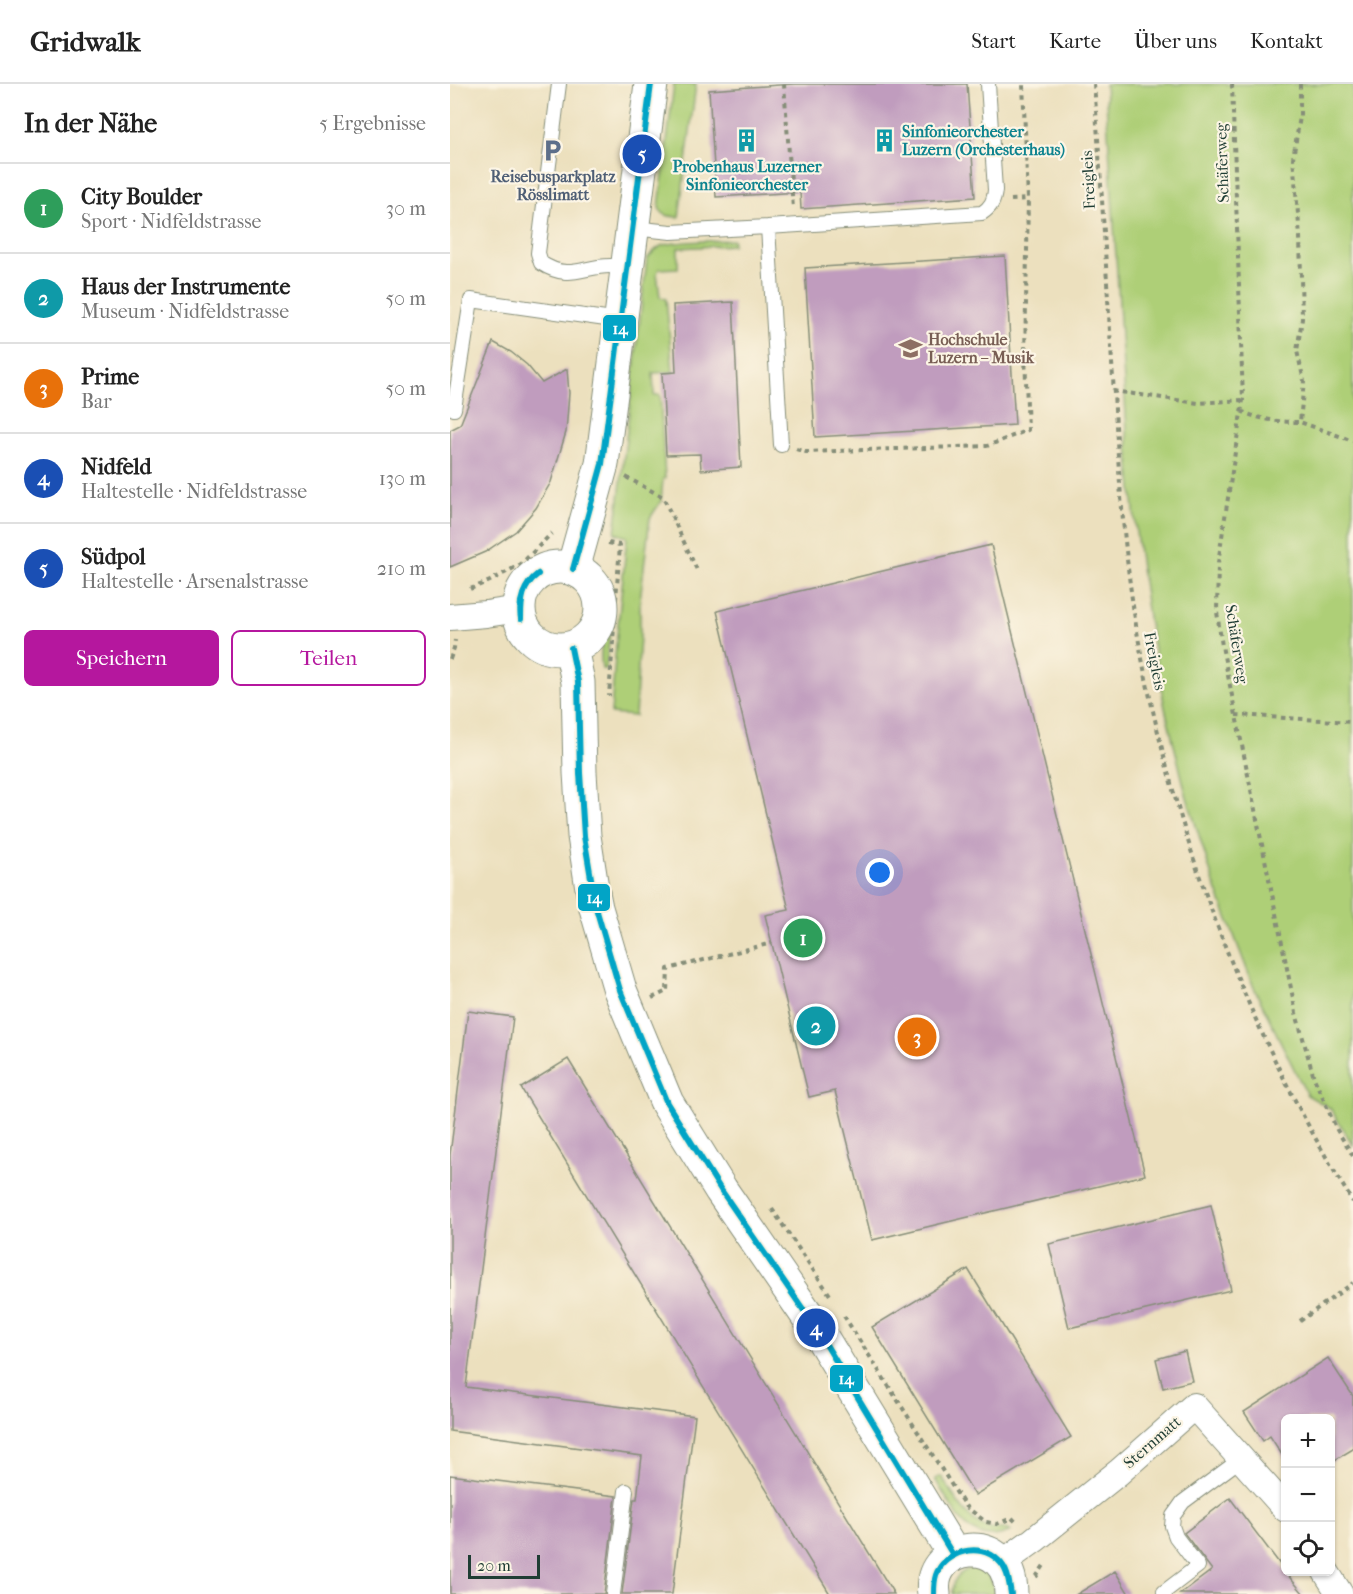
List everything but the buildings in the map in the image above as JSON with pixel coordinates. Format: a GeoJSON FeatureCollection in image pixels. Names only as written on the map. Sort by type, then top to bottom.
{"type":"FeatureCollection","features":[{"type":"Feature","properties":{"kind":"street"},"geometry":{"type":"LineString","coordinates":[[573,569],[602,464],[651,84]]}},
{"type":"Feature","properties":{"kind":"street"},"geometry":{"type":"LineString","coordinates":[[551,569],[573,569],[592,582],[601,603],[601,615],[591,636],[571,648],[558,649],[536,640],[527,632],[519,609],[521,598],[532,579],[541,573],[551,569]]}},
{"type":"Feature","properties":{"kind":"street"},"geometry":{"type":"LineString","coordinates":[[453,626],[519,609]]}},
{"type":"Feature","properties":{"kind":"street"},"geometry":{"type":"LineString","coordinates":[[571,648],[578,682],[584,836],[596,908],[620,990],[667,1103],[721,1190],[816,1329],[953,1554]]}},
{"type":"Feature","properties":{"kind":"street","name":"Sternmatt"},"geometry":{"type":"LineString","coordinates":[[1002,1563],[1119,1472],[1194,1406],[1281,1503]]}},
{"type":"Feature","properties":{"kind":"street"},"geometry":{"type":"LineString","coordinates":[[934,1594],[934,1579],[938,1569],[945,1561],[953,1554],[974,1549],[984,1551],[1002,1563],[1011,1583],[1011,1594]]}},
{"type":"Feature","properties":{"kind":"street"},"geometry":{"type":"LineString","coordinates":[[1329,1576],[1340,1594]]}},
{"type":"Feature","properties":{"kind":"lane"},"geometry":{"type":"LineString","coordinates":[[559,84],[538,253],[541,263],[551,270],[563,273],[612,266],[627,268]]}},
{"type":"Feature","properties":{"kind":"lane"},"geometry":{"type":"LineString","coordinates":[[633,228],[671,232],[982,213],[994,200],[995,190],[988,84]]}},
{"type":"Feature","properties":{"kind":"lane"},"geometry":{"type":"LineString","coordinates":[[768,227],[781,445]]}},
{"type":"Feature","properties":{"kind":"lane"},"geometry":{"type":"LineString","coordinates":[[454,409],[471,300],[620,321]]}},
{"type":"Feature","properties":{"kind":"lane"},"geometry":{"type":"LineString","coordinates":[[1165,1594],[1164,1592],[1198,1566],[1176,1537],[1172,1526],[1173,1516],[1184,1502],[1241,1459]]}},
{"type":"Feature","properties":{"kind":"lane"},"geometry":{"type":"LineString","coordinates":[[613,1594],[626,1491]]}},
{"type":"Feature","properties":{"kind":"path"},"geometry":{"type":"LineString","coordinates":[[768,227],[793,210],[784,84]]}},
{"type":"Feature","properties":{"kind":"path"},"geometry":{"type":"LineString","coordinates":[[781,445],[806,452],[987,446],[1028,430],[1024,356],[1028,199],[1023,84]]}},
{"type":"Feature","properties":{"kind":"path","name":"Freigleis"},"geometry":{"type":"LineString","coordinates":[[1094,84],[1125,544],[1138,635],[1158,732],[1186,835],[1209,902],[1250,1006],[1277,1065],[1313,1134],[1353,1202]]}},
{"type":"Feature","properties":{"kind":"path","name":"Schäferweg"},"geometry":{"type":"LineString","coordinates":[[1232,84],[1243,400],[1218,563],[1217,612],[1296,1013],[1314,1078],[1337,1130],[1353,1156]]}},
{"type":"Feature","properties":{"kind":"path"},"geometry":{"type":"LineString","coordinates":[[1300,84],[1300,117],[1293,158],[1300,236],[1302,319],[1297,351],[1304,381],[1300,422]]}},
{"type":"Feature","properties":{"kind":"path"},"geometry":{"type":"LineString","coordinates":[[1113,391],[1198,403],[1243,400]]}},
{"type":"Feature","properties":{"kind":"path"},"geometry":{"type":"LineString","coordinates":[[1241,411],[1254,417],[1279,422],[1300,422],[1353,441]]}},
{"type":"Feature","properties":{"kind":"path"},"geometry":{"type":"LineString","coordinates":[[639,484],[663,497],[697,570]]}},
{"type":"Feature","properties":{"kind":"path"},"geometry":{"type":"LineString","coordinates":[[465,592],[520,564],[555,531],[620,545],[608,703]]}},
{"type":"Feature","properties":{"kind":"path"},"geometry":{"type":"LineString","coordinates":[[450,659],[454,648],[453,626]]}},
{"type":"Feature","properties":{"kind":"path"},"geometry":{"type":"LineString","coordinates":[[1236,715],[1353,722]]}},
{"type":"Feature","properties":{"kind":"path"},"geometry":{"type":"LineString","coordinates":[[644,1002],[667,991],[668,969],[772,944]]}},
{"type":"Feature","properties":{"kind":"path"},"geometry":{"type":"LineString","coordinates":[[648,990],[655,1008]]}},
{"type":"Feature","properties":{"kind":"path"},"geometry":{"type":"LineString","coordinates":[[768,1204],[834,1300]]}},
{"type":"Feature","properties":{"kind":"path"},"geometry":{"type":"LineString","coordinates":[[1300,1321],[1353,1283]]}},
{"type":"Feature","properties":{"kind":"path"},"geometry":{"type":"LineString","coordinates":[[844,1315],[965,1506],[986,1522],[997,1524],[1012,1518],[1034,1540]]}},
{"type":"Feature","properties":{"kind":"green space"},"geometry":{"type":"Polygon","coordinates":[[[674,84],[696,84],[679,217],[665,215],[659,208],[674,84]]]}},
{"type":"Feature","properties":{"kind":"green space"},"geometry":{"type":"Polygon","coordinates":[[[1105,84],[1353,84],[1353,1145],[1330,1108],[1307,1095],[1254,988],[1214,883],[1186,794],[1165,708],[1148,617],[1136,532],[1128,445],[1105,84]]]}},
{"type":"Feature","properties":{"kind":"green space"},"geometry":{"type":"Polygon","coordinates":[[[733,240],[733,245],[678,248],[678,268],[659,269],[657,273],[660,297],[666,299],[673,372],[653,373],[654,395],[660,395],[665,478],[661,501],[650,518],[640,600],[635,716],[611,714],[627,537],[615,533],[647,259],[659,247],[667,244],[733,240]]]}},
{"type":"Feature","properties":{"kind":"green space"},"geometry":{"type":"Polygon","coordinates":[[[612,613],[606,669],[602,669],[602,640],[612,613]]]}},
{"type":"Feature","properties":{"kind":"green space"},"geometry":{"type":"Polygon","coordinates":[[[941,1476],[960,1506],[972,1518],[988,1528],[1011,1531],[996,1536],[973,1531],[956,1513],[935,1479],[941,1476]]]}},
{"type":"Feature","properties":{"kind":"green space"},"geometry":{"type":"Polygon","coordinates":[[[973,1568],[983,1571],[989,1577],[993,1584],[994,1594],[952,1594],[953,1584],[957,1577],[973,1568]]]}},
{"type":"Feature","properties":{"kind":"transit line","name":"14"},"geometry":{"type":"LineString","coordinates":[[573,569],[602,464],[651,84]]}},
{"type":"Feature","properties":{"kind":"transit line","name":"14"},"geometry":{"type":"LineString","coordinates":[[521,619],[520,606],[523,594],[538,574]]}},
{"type":"Feature","properties":{"kind":"transit line","name":"14"},"geometry":{"type":"LineString","coordinates":[[521,619],[524,594],[529,583],[538,574]]}},
{"type":"Feature","properties":{"kind":"transit line","name":"14"},"geometry":{"type":"LineString","coordinates":[[571,648],[578,682],[584,836],[596,908],[620,990],[667,1103],[721,1190],[816,1328],[953,1555]]}},
{"type":"Feature","properties":{"kind":"transit line","name":"14"},"geometry":{"type":"LineString","coordinates":[[934,1594],[935,1577],[946,1560],[972,1550],[990,1554],[998,1560],[1008,1576],[1011,1594]]}},
{"type":"Feature","properties":{"kind":"place","name":"Sinfonieorchester Luzern (Orchesterhaus)"},"geometry":{"type":"Point","coordinates":[884,140]}},
{"type":"Feature","properties":{"kind":"place","name":"Probenhaus Luzerner Sinfonieorchester"},"geometry":{"type":"Point","coordinates":[747,141]}},
{"type":"Feature","properties":{"kind":"place","name":"Reisebusparkplatz Rösslimatt"},"geometry":{"type":"Point","coordinates":[553,151]}},
{"type":"Feature","properties":{"kind":"place","name":"Südpol"},"geometry":{"type":"Point","coordinates":[642,154]}},
{"type":"Feature","properties":{"kind":"place","name":"Hochschule Luzern – Musik"},"geometry":{"type":"Point","coordinates":[910,348]}},
{"type":"Feature","properties":{"kind":"place","name":"City Boulder"},"geometry":{"type":"Point","coordinates":[803,938]}},
{"type":"Feature","properties":{"kind":"place","name":"Haus der Instrumente"},"geometry":{"type":"Point","coordinates":[816,1026]}},
{"type":"Feature","properties":{"kind":"place","name":"Prime"},"geometry":{"type":"Point","coordinates":[917,1037]}},
{"type":"Feature","properties":{"kind":"place","name":"Nidfeld"},"geometry":{"type":"Point","coordinates":[816,1328]}}]}
